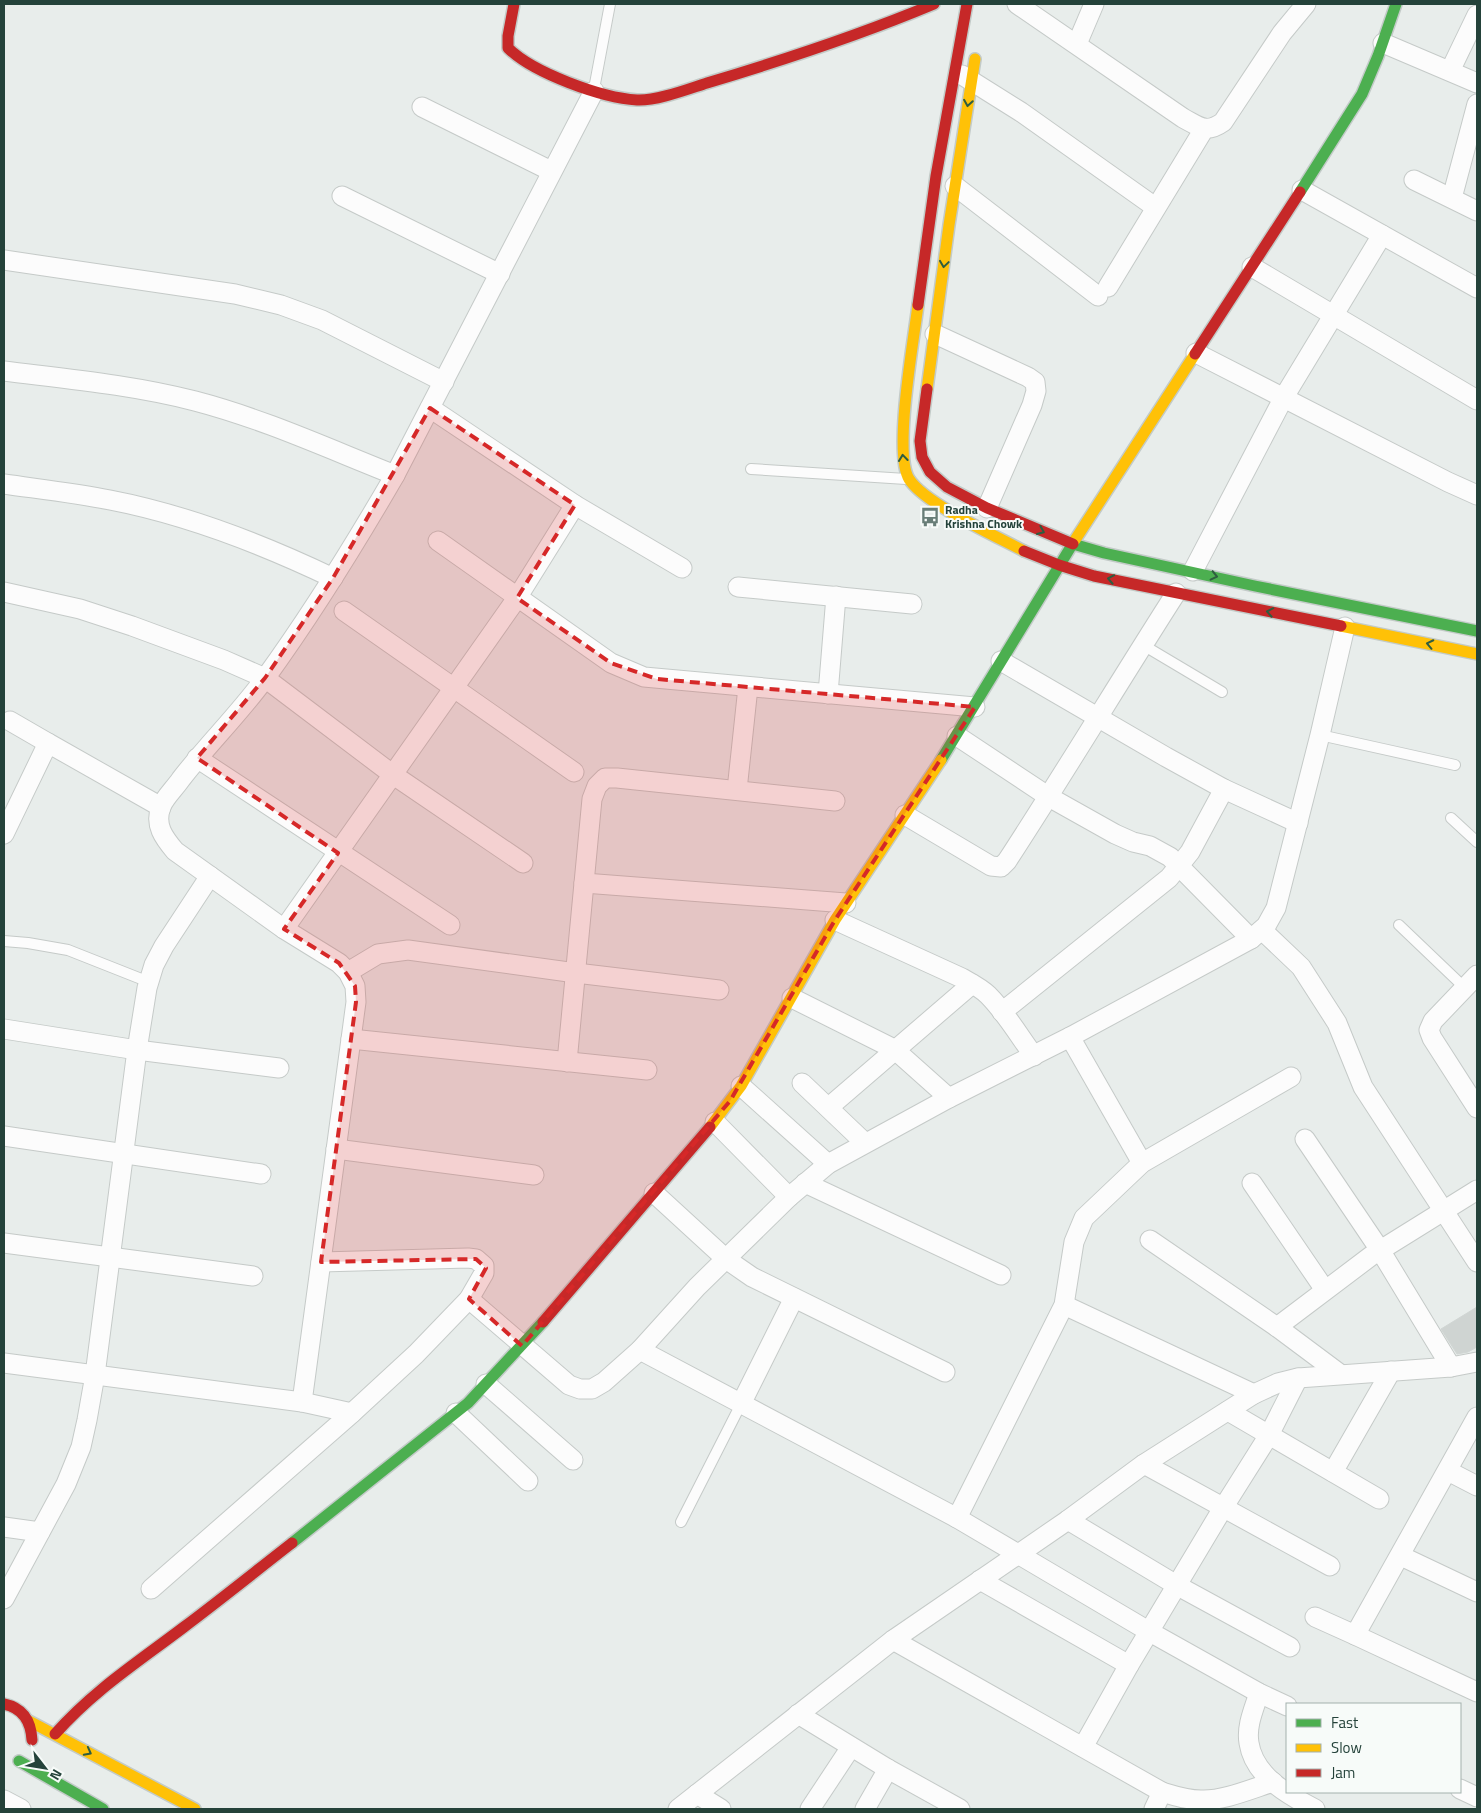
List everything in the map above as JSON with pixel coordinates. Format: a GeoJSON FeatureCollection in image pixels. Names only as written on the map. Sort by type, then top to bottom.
{"type":"FeatureCollection","features":[{"type":"Feature","properties":{"kind":"main road"},"geometry":{"type":"LineString","coordinates":[[514,4],[508,36],[508,48],[516,56],[557,78],[594,91],[638,100],[663,96],[768,65],[898,19],[934,4]]}},
{"type":"Feature","properties":{"kind":"main road"},"geometry":{"type":"LineString","coordinates":[[967,4],[936,176],[908,382],[902,444],[903,464],[909,479],[937,504],[1024,551],[1094,576],[1477,654]]}},
{"type":"Feature","properties":{"kind":"main road"},"geometry":{"type":"LineString","coordinates":[[55,1734],[74,1714],[124,1671],[310,1530],[456,1413],[522,1346],[715,1122],[741,1086],[835,920],[957,736],[1072,544],[1302,190],[1366,86],[1396,4]]}},
{"type":"Feature","properties":{"kind":"main road"},"geometry":{"type":"LineString","coordinates":[[977,48],[955,186],[920,441],[922,457],[930,472],[947,488],[987,508],[1072,544],[1104,553],[1264,588],[1477,631]]}},
{"type":"Feature","properties":{"kind":"main road"},"geometry":{"type":"LineString","coordinates":[[4,1704],[16,1707],[24,1713],[29,1721],[32,1738],[21,1757],[103,1809]]}},
{"type":"Feature","properties":{"kind":"main road"},"geometry":{"type":"LineString","coordinates":[[29,1721],[195,1809]]}},
{"type":"Feature","properties":{"kind":"street"},"geometry":{"type":"LineString","coordinates":[[1017,4],[1184,118],[1204,129],[1214,128],[1223,122],[1282,33],[1306,4]]}},
{"type":"Feature","properties":{"kind":"street"},"geometry":{"type":"LineString","coordinates":[[1077,44],[1094,4]]}},
{"type":"Feature","properties":{"kind":"street"},"geometry":{"type":"LineString","coordinates":[[1450,71],[1477,15]]}},
{"type":"Feature","properties":{"kind":"street"},"geometry":{"type":"LineString","coordinates":[[1383,43],[1477,82]]}},
{"type":"Feature","properties":{"kind":"street"},"geometry":{"type":"LineString","coordinates":[[954,69],[1021,112],[1155,207]]}},
{"type":"Feature","properties":{"kind":"street"},"geometry":{"type":"LineString","coordinates":[[302,1402],[356,1002],[355,986],[348,972],[339,963],[284,929],[175,851],[163,838],[158,824],[161,807],[197,758],[265,678],[333,578],[395,475],[594,91]]}},
{"type":"Feature","properties":{"kind":"street"},"geometry":{"type":"LineString","coordinates":[[1452,198],[1477,104]]}},
{"type":"Feature","properties":{"kind":"street"},"geometry":{"type":"LineString","coordinates":[[422,107],[551,171]]}},
{"type":"Feature","properties":{"kind":"street"},"geometry":{"type":"LineString","coordinates":[[955,186],[1103,292],[1204,129]]}},
{"type":"Feature","properties":{"kind":"street"},"geometry":{"type":"LineString","coordinates":[[1414,180],[1477,210]]}},
{"type":"Feature","properties":{"kind":"street"},"geometry":{"type":"LineString","coordinates":[[1302,190],[1477,288]]}},
{"type":"Feature","properties":{"kind":"street"},"geometry":{"type":"LineString","coordinates":[[342,196],[500,274]]}},
{"type":"Feature","properties":{"kind":"street"},"geometry":{"type":"LineString","coordinates":[[1192,571],[1284,398],[1382,235]]}},
{"type":"Feature","properties":{"kind":"street"},"geometry":{"type":"LineString","coordinates":[[4,260],[235,294],[281,304],[322,320],[444,382]]}},
{"type":"Feature","properties":{"kind":"street"},"geometry":{"type":"LineString","coordinates":[[1252,267],[1477,400]]}},
{"type":"Feature","properties":{"kind":"street"},"geometry":{"type":"LineString","coordinates":[[934,334],[1028,377],[1034,382],[1036,391],[1032,405],[987,508]]}},
{"type":"Feature","properties":{"kind":"street"},"geometry":{"type":"LineString","coordinates":[[1196,353],[1477,495]]}},
{"type":"Feature","properties":{"kind":"street"},"geometry":{"type":"LineString","coordinates":[[4,371],[145,389],[194,401],[248,416],[395,475]]}},
{"type":"Feature","properties":{"kind":"street"},"geometry":{"type":"LineString","coordinates":[[430,408],[575,506],[682,568]]}},
{"type":"Feature","properties":{"kind":"street"},"geometry":{"type":"LineString","coordinates":[[4,484],[110,500],[161,512],[276,551],[333,578]]}},
{"type":"Feature","properties":{"kind":"street"},"geometry":{"type":"LineString","coordinates":[[284,929],[517,598],[575,506]]}},
{"type":"Feature","properties":{"kind":"street"},"geometry":{"type":"LineString","coordinates":[[438,541],[611,662],[644,677],[975,707]]}},
{"type":"Feature","properties":{"kind":"street"},"geometry":{"type":"LineString","coordinates":[[738,587],[912,604]]}},
{"type":"Feature","properties":{"kind":"street"},"geometry":{"type":"LineString","coordinates":[[4,592],[80,609],[132,626],[224,660],[265,678],[392,774],[523,863]]}},
{"type":"Feature","properties":{"kind":"street"},"geometry":{"type":"LineString","coordinates":[[905,815],[991,866],[1000,867],[1007,861],[1049,797],[1096,718],[1176,593]]}},
{"type":"Feature","properties":{"kind":"street"},"geometry":{"type":"LineString","coordinates":[[828,694],[836,596]]}},
{"type":"Feature","properties":{"kind":"street"},"geometry":{"type":"LineString","coordinates":[[344,611],[574,772]]}},
{"type":"Feature","properties":{"kind":"street"},"geometry":{"type":"LineString","coordinates":[[469,1299],[569,1385],[580,1390],[592,1389],[604,1382],[640,1350],[697,1287],[788,1197],[828,1164],[865,1142],[1070,1037],[1257,934],[1266,926],[1276,908],[1320,735],[1345,626]]}},
{"type":"Feature","properties":{"kind":"street"},"geometry":{"type":"LineString","coordinates":[[1001,660],[1096,718],[1224,789],[1298,823]]}},
{"type":"Feature","properties":{"kind":"street"},"geometry":{"type":"LineString","coordinates":[[736,790],[748,687]]}},
{"type":"Feature","properties":{"kind":"street"},"geometry":{"type":"LineString","coordinates":[[10,721],[161,807]]}},
{"type":"Feature","properties":{"kind":"street"},"geometry":{"type":"LineString","coordinates":[[957,736],[1049,797],[1115,834],[1132,842],[1150,846],[1170,857],[1257,934],[1301,967],[1337,1023],[1363,1087],[1477,1262]]}},
{"type":"Feature","properties":{"kind":"street"},"geometry":{"type":"LineString","coordinates":[[4,834],[48,743]]}},
{"type":"Feature","properties":{"kind":"street"},"geometry":{"type":"LineString","coordinates":[[197,758],[338,853],[450,925]]}},
{"type":"Feature","properties":{"kind":"street"},"geometry":{"type":"LineString","coordinates":[[567,1062],[592,799],[597,786],[605,778],[835,801]]}},
{"type":"Feature","properties":{"kind":"street"},"geometry":{"type":"LineString","coordinates":[[1002,1012],[1169,878],[1190,852],[1224,789]]}},
{"type":"Feature","properties":{"kind":"street"},"geometry":{"type":"LineString","coordinates":[[4,1600],[66,1484],[80,1447],[87,1420],[94,1374],[137,1050],[149,982],[154,965],[164,946],[210,876]]}},
{"type":"Feature","properties":{"kind":"street"},"geometry":{"type":"LineString","coordinates":[[584,883],[846,903]]}},
{"type":"Feature","properties":{"kind":"street"},"geometry":{"type":"LineString","coordinates":[[835,920],[972,984],[988,995],[1034,1056]]}},
{"type":"Feature","properties":{"kind":"street"},"geometry":{"type":"LineString","coordinates":[[348,972],[378,954],[408,950],[719,990]]}},
{"type":"Feature","properties":{"kind":"street"},"geometry":{"type":"LineString","coordinates":[[1471,982],[1434,1021],[1429,1030],[1432,1038],[1477,1108]]}},
{"type":"Feature","properties":{"kind":"street"},"geometry":{"type":"LineString","coordinates":[[829,1107],[894,1049],[972,984]]}},
{"type":"Feature","properties":{"kind":"street"},"geometry":{"type":"LineString","coordinates":[[792,998],[894,1049],[949,1098]]}},
{"type":"Feature","properties":{"kind":"street"},"geometry":{"type":"LineString","coordinates":[[4,1029],[137,1050],[278,1068]]}},
{"type":"Feature","properties":{"kind":"street"},"geometry":{"type":"LineString","coordinates":[[1070,1037],[1142,1163]]}},
{"type":"Feature","properties":{"kind":"street"},"geometry":{"type":"LineString","coordinates":[[351,1039],[647,1070]]}},
{"type":"Feature","properties":{"kind":"street"},"geometry":{"type":"LineString","coordinates":[[957,1518],[1064,1305],[1074,1242],[1084,1218],[1142,1163],[1291,1077]]}},
{"type":"Feature","properties":{"kind":"street"},"geometry":{"type":"LineString","coordinates":[[802,1083],[865,1142]]}},
{"type":"Feature","properties":{"kind":"street"},"geometry":{"type":"LineString","coordinates":[[741,1086],[828,1164]]}},
{"type":"Feature","properties":{"kind":"street"},"geometry":{"type":"LineString","coordinates":[[715,1122],[788,1197]]}},
{"type":"Feature","properties":{"kind":"street"},"geometry":{"type":"LineString","coordinates":[[4,1136],[123,1152],[261,1174]]}},
{"type":"Feature","properties":{"kind":"street"},"geometry":{"type":"LineString","coordinates":[[1305,1139],[1380,1250],[1451,1367]]}},
{"type":"Feature","properties":{"kind":"street"},"geometry":{"type":"LineString","coordinates":[[336,1149],[534,1175]]}},
{"type":"Feature","properties":{"kind":"street"},"geometry":{"type":"LineString","coordinates":[[805,1183],[1000,1275]]}},
{"type":"Feature","properties":{"kind":"street"},"geometry":{"type":"LineString","coordinates":[[1252,1183],[1325,1290]]}},
{"type":"Feature","properties":{"kind":"street"},"geometry":{"type":"LineString","coordinates":[[1277,1327],[1380,1250],[1477,1190]]}},
{"type":"Feature","properties":{"kind":"street"},"geometry":{"type":"LineString","coordinates":[[654,1193],[726,1259],[752,1277],[945,1372]]}},
{"type":"Feature","properties":{"kind":"street"},"geometry":{"type":"LineString","coordinates":[[1150,1240],[1277,1327],[1340,1374]]}},
{"type":"Feature","properties":{"kind":"street"},"geometry":{"type":"LineString","coordinates":[[4,1243],[253,1276]]}},
{"type":"Feature","properties":{"kind":"street"},"geometry":{"type":"LineString","coordinates":[[151,1589],[352,1414],[416,1354],[469,1299],[484,1273],[484,1266],[476,1259],[468,1258],[321,1262]]}},
{"type":"Feature","properties":{"kind":"street"},"geometry":{"type":"LineString","coordinates":[[741,1404],[794,1298]]}},
{"type":"Feature","properties":{"kind":"street"},"geometry":{"type":"LineString","coordinates":[[1064,1305],[1254,1394]]}},
{"type":"Feature","properties":{"kind":"street"},"geometry":{"type":"LineString","coordinates":[[640,1350],[957,1518],[1150,1632],[1259,1694],[1286,1706]]}},
{"type":"Feature","properties":{"kind":"street"},"geometry":{"type":"LineString","coordinates":[[678,1809],[893,1640],[1068,1520],[1144,1464],[1254,1394],[1278,1383],[1298,1378],[1451,1367],[1477,1362]]}},
{"type":"Feature","properties":{"kind":"street"},"geometry":{"type":"LineString","coordinates":[[4,1363],[302,1402],[352,1414]]}},
{"type":"Feature","properties":{"kind":"street"},"geometry":{"type":"LineString","coordinates":[[1333,1472],[1391,1371]]}},
{"type":"Feature","properties":{"kind":"street"},"geometry":{"type":"LineString","coordinates":[[1083,1747],[1223,1508],[1269,1435],[1298,1378]]}},
{"type":"Feature","properties":{"kind":"street"},"geometry":{"type":"LineString","coordinates":[[486,1384],[573,1460]]}},
{"type":"Feature","properties":{"kind":"street"},"geometry":{"type":"LineString","coordinates":[[1228,1411],[1379,1499]]}},
{"type":"Feature","properties":{"kind":"street"},"geometry":{"type":"LineString","coordinates":[[456,1413],[528,1482]]}},
{"type":"Feature","properties":{"kind":"street"},"geometry":{"type":"LineString","coordinates":[[1355,1634],[1477,1417]]}},
{"type":"Feature","properties":{"kind":"street"},"geometry":{"type":"LineString","coordinates":[[1144,1464],[1330,1566]]}},
{"type":"Feature","properties":{"kind":"street"},"geometry":{"type":"LineString","coordinates":[[1448,1471],[1477,1486]]}},
{"type":"Feature","properties":{"kind":"street"},"geometry":{"type":"LineString","coordinates":[[1068,1520],[1178,1586],[1290,1648]]}},
{"type":"Feature","properties":{"kind":"street"},"geometry":{"type":"LineString","coordinates":[[4,1527],[40,1532]]}},
{"type":"Feature","properties":{"kind":"street"},"geometry":{"type":"LineString","coordinates":[[1400,1556],[1477,1592]]}},
{"type":"Feature","properties":{"kind":"street"},"geometry":{"type":"LineString","coordinates":[[980,1580],[1130,1665]]}},
{"type":"Feature","properties":{"kind":"street"},"geometry":{"type":"LineString","coordinates":[[1315,1618],[1355,1634],[1477,1692]]}},
{"type":"Feature","properties":{"kind":"street"},"geometry":{"type":"LineString","coordinates":[[893,1640],[1162,1792],[1184,1798],[1216,1799],[1273,1782]]}},
{"type":"Feature","properties":{"kind":"street"},"geometry":{"type":"LineString","coordinates":[[1259,1694],[1250,1721],[1249,1742],[1255,1762],[1287,1795],[1315,1809]]}},
{"type":"Feature","properties":{"kind":"street"},"geometry":{"type":"LineString","coordinates":[[798,1714],[888,1769],[960,1809]]}},
{"type":"Feature","properties":{"kind":"street"},"geometry":{"type":"LineString","coordinates":[[810,1809],[851,1747]]}},
{"type":"Feature","properties":{"kind":"street"},"geometry":{"type":"LineString","coordinates":[[865,1809],[888,1769]]}},
{"type":"Feature","properties":{"kind":"street"},"geometry":{"type":"LineString","coordinates":[[1461,1789],[1477,1797]]}},
{"type":"Feature","properties":{"kind":"street"},"geometry":{"type":"LineString","coordinates":[[1154,1809],[1162,1792]]}},
{"type":"Feature","properties":{"kind":"street"},"geometry":{"type":"LineString","coordinates":[[697,1794],[721,1809]]}},
{"type":"Feature","properties":{"kind":"street"},"geometry":{"type":"LineString","coordinates":[[4,1800],[21,1809]]}},
{"type":"Feature","properties":{"kind":"lane"},"geometry":{"type":"LineString","coordinates":[[594,91],[610,4]]}},
{"type":"Feature","properties":{"kind":"lane"},"geometry":{"type":"LineString","coordinates":[[751,469],[909,479]]}},
{"type":"Feature","properties":{"kind":"lane"},"geometry":{"type":"LineString","coordinates":[[1143,645],[1222,692]]}},
{"type":"Feature","properties":{"kind":"lane"},"geometry":{"type":"LineString","coordinates":[[1320,735],[1455,765]]}},
{"type":"Feature","properties":{"kind":"lane"},"geometry":{"type":"LineString","coordinates":[[1451,818],[1477,842]]}},
{"type":"Feature","properties":{"kind":"lane"},"geometry":{"type":"LineString","coordinates":[[1399,925],[1471,982]]}},
{"type":"Feature","properties":{"kind":"lane"},"geometry":{"type":"LineString","coordinates":[[4,941],[68,950],[149,982]]}},
{"type":"Feature","properties":{"kind":"lane"},"geometry":{"type":"LineString","coordinates":[[681,1522],[741,1404]]}},
{"type":"Feature","properties":{"kind":"highlighted area"},"geometry":{"type":"Polygon","coordinates":[[[430,408],[575,505],[517,598],[611,663],[657,679],[975,707],[835,920],[730,1101],[522,1346],[469,1299],[486,1268],[476,1259],[321,1262],[356,1002],[355,986],[339,963],[284,929],[338,853],[197,758],[265,678],[333,578],[430,408]]]}},
{"type":"Feature","properties":{"kind":"building"},"geometry":{"type":"Polygon","coordinates":[[[1477,1307],[1477,1347],[1468,1352],[1457,1354],[1441,1329],[1477,1307]]]}},
{"type":"Feature","properties":{"kind":"traffic: fast"},"geometry":{"type":"LineString","coordinates":[[1300,192],[1362,94],[1378,56],[1396,4]]}},
{"type":"Feature","properties":{"kind":"traffic: fast"},"geometry":{"type":"LineString","coordinates":[[941,760],[1075,540]]}},
{"type":"Feature","properties":{"kind":"traffic: fast"},"geometry":{"type":"LineString","coordinates":[[1073,544],[1104,553],[1255,586],[1477,631]]}},
{"type":"Feature","properties":{"kind":"traffic: fast"},"geometry":{"type":"LineString","coordinates":[[292,1543],[468,1403],[543,1322]]}},
{"type":"Feature","properties":{"kind":"traffic: fast"},"geometry":{"type":"LineString","coordinates":[[19,1761],[103,1809]]}},
{"type":"Feature","properties":{"kind":"traffic: slow"},"geometry":{"type":"LineString","coordinates":[[927,389],[949,225],[975,59]]}},
{"type":"Feature","properties":{"kind":"traffic: slow"},"geometry":{"type":"LineString","coordinates":[[918,305],[904,421],[903,446],[909,479],[917,489],[945,509],[1024,551]]}},
{"type":"Feature","properties":{"kind":"traffic: slow"},"geometry":{"type":"LineString","coordinates":[[1075,540],[1195,354]]}},
{"type":"Feature","properties":{"kind":"traffic: slow"},"geometry":{"type":"LineString","coordinates":[[1341,626],[1477,654]]}},
{"type":"Feature","properties":{"kind":"traffic: slow"},"geometry":{"type":"LineString","coordinates":[[710,1127],[741,1086],[835,920],[941,760]]}},
{"type":"Feature","properties":{"kind":"traffic: slow"},"geometry":{"type":"LineString","coordinates":[[29,1721],[195,1809]]}},
{"type":"Feature","properties":{"kind":"traffic: jam"},"geometry":{"type":"LineString","coordinates":[[514,4],[508,36],[508,48],[519,57],[569,83],[606,95],[637,100],[654,99],[672,94],[793,56],[850,37],[934,4]]}},
{"type":"Feature","properties":{"kind":"traffic: jam"},"geometry":{"type":"LineString","coordinates":[[918,305],[936,176],[967,4]]}},
{"type":"Feature","properties":{"kind":"traffic: jam"},"geometry":{"type":"LineString","coordinates":[[1195,354],[1300,192]]}},
{"type":"Feature","properties":{"kind":"traffic: jam"},"geometry":{"type":"LineString","coordinates":[[927,389],[920,441],[922,457],[930,472],[947,487],[987,508],[1073,544]]}},
{"type":"Feature","properties":{"kind":"traffic: jam"},"geometry":{"type":"LineString","coordinates":[[1024,551],[1094,576],[1341,626]]}},
{"type":"Feature","properties":{"kind":"traffic: jam"},"geometry":{"type":"LineString","coordinates":[[543,1322],[710,1127]]}},
{"type":"Feature","properties":{"kind":"traffic: jam"},"geometry":{"type":"LineString","coordinates":[[55,1734],[101,1690],[292,1543]]}},
{"type":"Feature","properties":{"kind":"traffic: jam"},"geometry":{"type":"LineString","coordinates":[[4,1704],[11,1706],[25,1716],[30,1727],[32,1740]]}},
{"type":"Feature","properties":{"kind":"place","name":"Radha Krishna Chowk"},"geometry":{"type":"Point","coordinates":[930,517]}}]}
